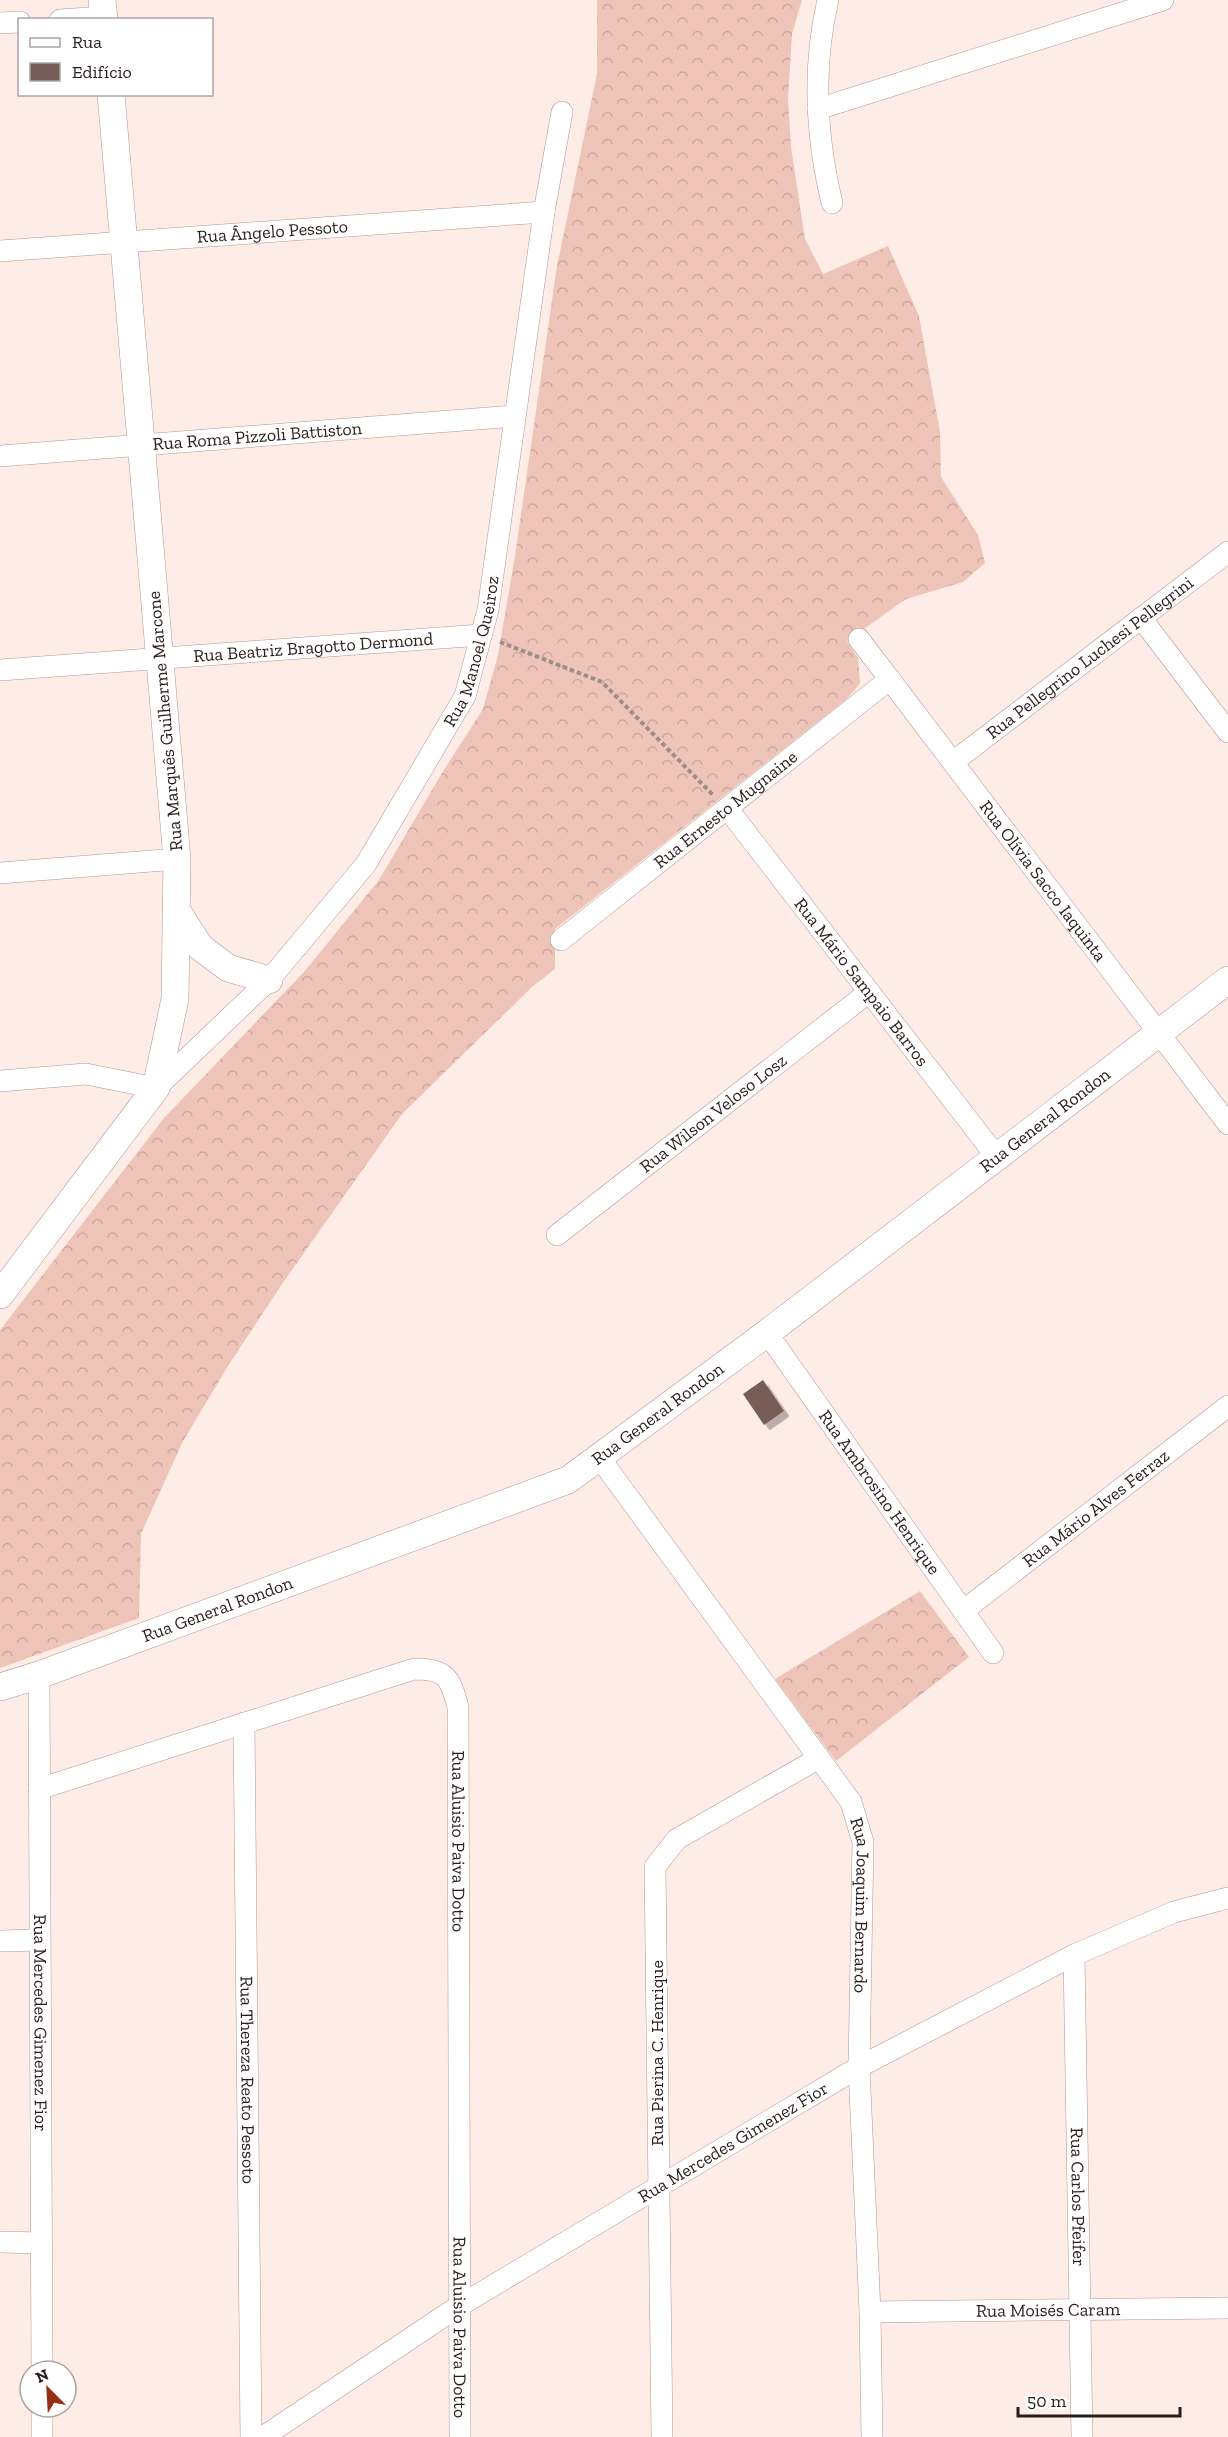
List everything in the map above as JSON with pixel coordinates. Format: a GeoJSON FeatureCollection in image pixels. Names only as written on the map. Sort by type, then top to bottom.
{"type":"FeatureCollection","features":[{"type":"Feature","properties":{"kind":"street"},"geometry":{"type":"LineString","coordinates":[[828,0],[819,52],[818,109],[825,172],[832,203]]}},
{"type":"Feature","properties":{"kind":"street"},"geometry":{"type":"LineString","coordinates":[[818,109],[1163,0]]}},
{"type":"Feature","properties":{"kind":"street"},"geometry":{"type":"LineString","coordinates":[[71,18],[103,12]]}},
{"type":"Feature","properties":{"kind":"street"},"geometry":{"type":"LineString","coordinates":[[0,23],[18,22]]}},
{"type":"Feature","properties":{"kind":"street","name":"Rua Marquês Guilherme Marcone"},"geometry":{"type":"LineString","coordinates":[[0,1295],[156,1088],[176,999],[177,859],[111,96]]}},
{"type":"Feature","properties":{"kind":"street","name":"Rua Manoel Queiroz"},"geometry":{"type":"LineString","coordinates":[[156,1088],[269,980],[366,864],[465,696],[488,610],[544,212],[562,112]]}},
{"type":"Feature","properties":{"kind":"street","name":"Rua Ângelo Pessoto"},"geometry":{"type":"LineString","coordinates":[[0,251],[544,212]]}},
{"type":"Feature","properties":{"kind":"street","name":"Rua Roma Pizzoli Battiston"},"geometry":{"type":"LineString","coordinates":[[0,456],[515,416]]}},
{"type":"Feature","properties":{"kind":"street","name":"Rua Pellegrino Luchesi Pellegrini"},"geometry":{"type":"LineString","coordinates":[[953,762],[1228,552]]}},
{"type":"Feature","properties":{"kind":"street"},"geometry":{"type":"LineString","coordinates":[[1141,618],[1228,732]]}},
{"type":"Feature","properties":{"kind":"street","name":"Rua Beatriz Bragotto Dermond"},"geometry":{"type":"LineString","coordinates":[[0,670],[481,635]]}},
{"type":"Feature","properties":{"kind":"street","name":"Rua Olívia Sacco Iaquinta"},"geometry":{"type":"LineString","coordinates":[[858,639],[1228,1124]]}},
{"type":"Feature","properties":{"kind":"street","name":"Rua Ernesto Mugnaine"},"geometry":{"type":"LineString","coordinates":[[561,940],[890,679]]}},
{"type":"Feature","properties":{"kind":"street","name":"Rua Mário Sampaio Barros"},"geometry":{"type":"LineString","coordinates":[[727,808],[996,1156]]}},
{"type":"Feature","properties":{"kind":"street"},"geometry":{"type":"LineString","coordinates":[[0,873],[177,859]]}},
{"type":"Feature","properties":{"kind":"street"},"geometry":{"type":"LineString","coordinates":[[177,911],[200,947],[228,968],[269,980]]}},
{"type":"Feature","properties":{"kind":"street","name":"Rua General Rondon"},"geometry":{"type":"LineString","coordinates":[[0,1687],[39,1675],[568,1480],[767,1333],[1228,980]]}},
{"type":"Feature","properties":{"kind":"street","name":"Rua Wilson Veloso Losz"},"geometry":{"type":"LineString","coordinates":[[557,1235],[869,992]]}},
{"type":"Feature","properties":{"kind":"street"},"geometry":{"type":"LineString","coordinates":[[0,1081],[86,1074],[156,1088]]}},
{"type":"Feature","properties":{"kind":"street","name":"Rua Ambrosino Henrique"},"geometry":{"type":"LineString","coordinates":[[767,1333],[993,1653]]}},
{"type":"Feature","properties":{"kind":"street","name":"Rua Mário Alves Ferraz"},"geometry":{"type":"LineString","coordinates":[[963,1611],[1228,1406]]}},
{"type":"Feature","properties":{"kind":"street","name":"Rua Joaquim Bernardo"},"geometry":{"type":"LineString","coordinates":[[599,1457],[851,1802],[862,1842],[859,2067],[870,2312],[872,2437]]}},
{"type":"Feature","properties":{"kind":"street","name":"Rua Aluisio Paiva Dotto"},"geometry":{"type":"LineString","coordinates":[[39,1789],[414,1669],[434,1669],[451,1683],[458,1707],[460,2437]]}},
{"type":"Feature","properties":{"kind":"street","name":"Rua Mercedes Gimenez Fior"},"geometry":{"type":"LineString","coordinates":[[39,1675],[42,2359]]}},
{"type":"Feature","properties":{"kind":"street","name":"Rua Thereza Reato Pessoto"},"geometry":{"type":"LineString","coordinates":[[244,1723],[251,2437]]}},
{"type":"Feature","properties":{"kind":"street","name":"Rua Pierina C. Henrique"},"geometry":{"type":"LineString","coordinates":[[662,2437],[655,1867],[677,1839],[819,1758]]}},
{"type":"Feature","properties":{"kind":"street","name":"Rua Mercedes Gimenez Fior"},"geometry":{"type":"LineString","coordinates":[[263,2437],[459,2306],[859,2067],[1074,1955],[1174,1912],[1228,1898]]}},
{"type":"Feature","properties":{"kind":"street"},"geometry":{"type":"LineString","coordinates":[[0,1941],[39,1940]]}},
{"type":"Feature","properties":{"kind":"street","name":"Rua Carlos Pfeifer"},"geometry":{"type":"LineString","coordinates":[[1074,1955],[1082,2437]]}},
{"type":"Feature","properties":{"kind":"street"},"geometry":{"type":"LineString","coordinates":[[0,2242],[41,2243]]}},
{"type":"Feature","properties":{"kind":"street","name":"Rua Moisés Caram"},"geometry":{"type":"LineString","coordinates":[[870,2312],[1228,2308]]}},
{"type":"Feature","properties":{"kind":"street"},"geometry":{"type":"LineString","coordinates":[[42,2419],[42,2437]]}},
{"type":"Feature","properties":{"kind":"path"},"geometry":{"type":"LineString","coordinates":[[481,635],[602,682],[727,808]]}},
{"type":"Feature","properties":{"kind":"green space"},"geometry":{"type":"Polygon","coordinates":[[[597,0],[802,0],[792,34],[788,99],[791,147],[805,239],[823,274],[888,246],[919,316],[940,432],[941,477],[978,535],[985,563],[963,582],[906,599],[847,641],[858,658],[860,683],[848,698],[555,929],[555,969],[533,986],[402,1114],[282,1284],[228,1366],[182,1443],[141,1534],[139,1618],[0,1668],[0,1330],[164,1118],[304,972],[379,880],[483,709],[498,655],[515,556],[557,266],[597,74],[597,0]]]}},
{"type":"Feature","properties":{"kind":"green space"},"geometry":{"type":"Polygon","coordinates":[[[920,1591],[969,1657],[836,1761],[775,1679],[920,1591]]]}},
{"type":"Feature","properties":{"kind":"building"},"geometry":{"type":"Polygon","coordinates":[[[763,1380],[784,1411],[764,1425],[743,1394],[763,1380]]]}}]}
